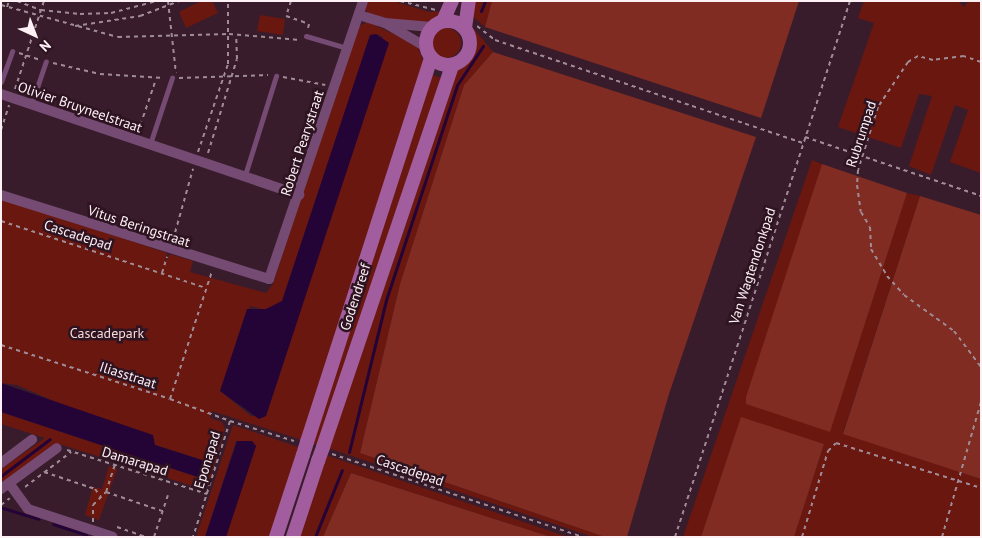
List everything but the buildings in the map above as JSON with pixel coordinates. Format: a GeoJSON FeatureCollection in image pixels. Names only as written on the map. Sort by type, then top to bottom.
{"type":"FeatureCollection","features":[{"type":"Feature","properties":{"kind":"main road"},"geometry":{"type":"LineString","coordinates":[[452,1],[438,24],[465,28]]}},
{"type":"Feature","properties":{"kind":"main road"},"geometry":{"type":"LineString","coordinates":[[428,52],[452,65],[469,50],[465,28],[470,1]]}},
{"type":"Feature","properties":{"kind":"main road","name":"Godendreef"},"geometry":{"type":"LineString","coordinates":[[276,537],[438,24]]}},
{"type":"Feature","properties":{"kind":"main road","name":"Godendreef"},"geometry":{"type":"LineString","coordinates":[[293,537],[452,65]]}},
{"type":"Feature","properties":{"kind":"street","name":"Robert Pearystraat"},"geometry":{"type":"LineString","coordinates":[[269,279],[300,195],[363,1]]}},
{"type":"Feature","properties":{"kind":"street"},"geometry":{"type":"LineString","coordinates":[[358,14],[385,23],[428,52]]}},
{"type":"Feature","properties":{"kind":"street"},"geometry":{"type":"LineString","coordinates":[[385,23],[438,24]]}},
{"type":"Feature","properties":{"kind":"street","name":"Olivier Bruyneelstraat"},"geometry":{"type":"LineString","coordinates":[[1,94],[300,195]]}},
{"type":"Feature","properties":{"kind":"street","name":"Vitus Beringstraat"},"geometry":{"type":"LineString","coordinates":[[1,195],[215,265],[269,279]]}},
{"type":"Feature","properties":{"kind":"street"},"geometry":{"type":"LineString","coordinates":[[1,463],[32,440]]}},
{"type":"Feature","properties":{"kind":"street"},"geometry":{"type":"LineString","coordinates":[[57,448],[5,486],[28,509],[93,525],[113,537]]}},
{"type":"Feature","properties":{"kind":"lane"},"geometry":{"type":"LineString","coordinates":[[306,36],[348,48]]}},
{"type":"Feature","properties":{"kind":"lane"},"geometry":{"type":"LineString","coordinates":[[1,82],[12,51]]}},
{"type":"Feature","properties":{"kind":"lane"},"geometry":{"type":"LineString","coordinates":[[31,105],[46,61]]}},
{"type":"Feature","properties":{"kind":"lane"},"geometry":{"type":"LineString","coordinates":[[245,175],[276,76]]}},
{"type":"Feature","properties":{"kind":"lane","name":"Olivier Bruyneelstraat"},"geometry":{"type":"LineString","coordinates":[[150,145],[174,78]]}},
{"type":"Feature","properties":{"kind":"path"},"geometry":{"type":"LineString","coordinates":[[7,7],[9,1]]}},
{"type":"Feature","properties":{"kind":"path"},"geometry":{"type":"LineString","coordinates":[[17,1],[41,10],[111,13],[157,1]]}},
{"type":"Feature","properties":{"kind":"path"},"geometry":{"type":"LineString","coordinates":[[1,130],[44,1]]}},
{"type":"Feature","properties":{"kind":"path"},"geometry":{"type":"LineString","coordinates":[[168,1],[174,39],[174,78]]}},
{"type":"Feature","properties":{"kind":"path"},"geometry":{"type":"LineString","coordinates":[[72,27],[140,16],[179,1]]}},
{"type":"Feature","properties":{"kind":"path"},"geometry":{"type":"LineString","coordinates":[[200,161],[228,64],[228,1]]}},
{"type":"Feature","properties":{"kind":"path"},"geometry":{"type":"LineString","coordinates":[[1,5],[38,18],[118,37],[174,39],[229,34],[304,41],[309,24],[286,16],[291,1]]}},
{"type":"Feature","properties":{"kind":"path","name":"Van Wagtendonkpad"},"geometry":{"type":"LineString","coordinates":[[675,537],[850,1]]}},
{"type":"Feature","properties":{"kind":"path"},"geometry":{"type":"LineString","coordinates":[[162,273],[237,59],[236,35]]}},
{"type":"Feature","properties":{"kind":"path"},"geometry":{"type":"LineString","coordinates":[[495,40],[802,144]]}},
{"type":"Feature","properties":{"kind":"path","name":"Rubrumpad"},"geometry":{"type":"LineString","coordinates":[[981,62],[964,56],[933,60],[918,56],[908,62],[878,107],[862,156],[857,185],[861,212],[870,227],[871,250],[897,290],[954,331],[981,367]]}},
{"type":"Feature","properties":{"kind":"path"},"geometry":{"type":"LineString","coordinates":[[136,140],[156,79]]}},
{"type":"Feature","properties":{"kind":"path"},"geometry":{"type":"LineString","coordinates":[[805,137],[981,196]]}},
{"type":"Feature","properties":{"kind":"path","name":"Cascadepad"},"geometry":{"type":"LineString","coordinates":[[1,221],[206,288]]}},
{"type":"Feature","properties":{"kind":"path","name":"Iliasstraat"},"geometry":{"type":"LineString","coordinates":[[1,345],[170,399],[215,265]]}},
{"type":"Feature","properties":{"kind":"path","name":"Eponapad"},"geometry":{"type":"LineString","coordinates":[[170,399],[230,421],[193,537]]}},
{"type":"Feature","properties":{"kind":"path"},"geometry":{"type":"LineString","coordinates":[[942,537],[960,481],[981,402]]}},
{"type":"Feature","properties":{"kind":"path"},"geometry":{"type":"LineString","coordinates":[[230,421],[304,447]]}},
{"type":"Feature","properties":{"kind":"path"},"geometry":{"type":"LineString","coordinates":[[802,537],[828,452],[836,443],[981,488]]}},
{"type":"Feature","properties":{"kind":"path","name":"Damarapad"},"geometry":{"type":"LineString","coordinates":[[57,448],[115,464],[207,494]]}},
{"type":"Feature","properties":{"kind":"path"},"geometry":{"type":"LineString","coordinates":[[20,490],[71,452]]}},
{"type":"Feature","properties":{"kind":"path","name":"Cascadepad"},"geometry":{"type":"LineString","coordinates":[[322,453],[584,537]]}},
{"type":"Feature","properties":{"kind":"path"},"geometry":{"type":"LineString","coordinates":[[93,525],[93,505],[106,492],[115,464]]}},
{"type":"Feature","properties":{"kind":"path"},"geometry":{"type":"LineString","coordinates":[[44,472],[95,489],[101,497]]}},
{"type":"Feature","properties":{"kind":"path"},"geometry":{"type":"LineString","coordinates":[[106,492],[162,511]]}},
{"type":"Feature","properties":{"kind":"path"},"geometry":{"type":"LineString","coordinates":[[154,537],[168,495]]}},
{"type":"Feature","properties":{"kind":"path"},"geometry":{"type":"LineString","coordinates":[[85,517],[93,525]]}},
{"type":"Feature","properties":{"kind":"path"},"geometry":{"type":"LineString","coordinates":[[93,525],[101,522]]}},
{"type":"Feature","properties":{"kind":"path"},"geometry":{"type":"LineString","coordinates":[[109,525],[146,537]]}},
{"type":"Feature","properties":{"kind":"green space"},"geometry":{"type":"Polygon","coordinates":[[[201,1],[212,1],[218,13],[186,28],[179,12],[201,1]]]}},
{"type":"Feature","properties":{"kind":"green space"},"geometry":{"type":"Polygon","coordinates":[[[366,1],[393,1],[429,12],[445,11],[425,26],[372,15],[365,10],[366,1]]]}},
{"type":"Feature","properties":{"kind":"green space"},"geometry":{"type":"Polygon","coordinates":[[[472,1],[492,1],[485,27],[469,13],[472,1]]]}},
{"type":"Feature","properties":{"kind":"green space"},"geometry":{"type":"Polygon","coordinates":[[[864,1],[958,1],[964,7],[968,1],[981,1],[981,173],[950,162],[968,110],[955,105],[931,175],[909,166],[932,96],[919,94],[901,148],[838,127],[874,23],[858,18],[864,1]]]}},
{"type":"Feature","properties":{"kind":"green space"},"geometry":{"type":"Polygon","coordinates":[[[260,15],[285,19],[283,35],[257,31],[260,15]]]}},
{"type":"Feature","properties":{"kind":"green space","name":"Cascadepark"},"geometry":{"type":"Polygon","coordinates":[[[368,22],[417,45],[424,63],[305,441],[212,411],[210,418],[222,422],[225,429],[209,482],[199,488],[59,444],[1,486],[1,469],[45,438],[1,424],[1,412],[197,477],[205,461],[155,445],[17,385],[1,383],[1,198],[167,253],[164,263],[170,254],[193,261],[190,272],[266,293],[273,284],[357,27],[368,22]],[[376,34],[370,36],[282,301],[266,310],[250,306],[220,391],[251,416],[266,416],[366,109],[383,37],[376,34]]]}},
{"type":"Feature","properties":{"kind":"green space"},"geometry":{"type":"Polygon","coordinates":[[[469,23],[493,52],[464,85],[400,284],[360,453],[605,537],[593,537],[325,447],[456,69],[473,51],[469,23]]]}},
{"type":"Feature","properties":{"kind":"green space"},"geometry":{"type":"Polygon","coordinates":[[[446,28],[457,32],[461,43],[457,54],[446,58],[435,54],[431,43],[435,32],[446,28]]]}},
{"type":"Feature","properties":{"kind":"green space"},"geometry":{"type":"Polygon","coordinates":[[[430,74],[441,78],[321,446],[310,442],[430,74]]]}},
{"type":"Feature","properties":{"kind":"green space"},"geometry":{"type":"Polygon","coordinates":[[[812,160],[822,164],[747,404],[830,431],[907,193],[920,196],[843,433],[981,479],[981,537],[794,537],[824,444],[741,418],[701,537],[683,537],[812,160]]]}},
{"type":"Feature","properties":{"kind":"green space"},"geometry":{"type":"Polygon","coordinates":[[[233,425],[301,448],[272,537],[226,537],[256,446],[236,441],[205,537],[196,537],[233,425]]]}},
{"type":"Feature","properties":{"kind":"green space"},"geometry":{"type":"Polygon","coordinates":[[[323,454],[568,537],[551,537],[351,473],[323,537],[297,537],[323,454]]]}},
{"type":"Feature","properties":{"kind":"green space"},"geometry":{"type":"Polygon","coordinates":[[[109,466],[117,469],[99,520],[85,515],[93,487],[102,489],[109,466]]]}},
{"type":"Feature","properties":{"kind":"shaded area"},"geometry":{"type":"Polygon","coordinates":[[[492,1],[799,1],[761,118],[485,27],[492,1]]]}},
{"type":"Feature","properties":{"kind":"shaded area"},"geometry":{"type":"Polygon","coordinates":[[[376,34],[389,43],[266,416],[259,419],[220,391],[247,309],[266,309],[282,301],[370,35],[376,34]]]}},
{"type":"Feature","properties":{"kind":"shaded area"},"geometry":{"type":"Polygon","coordinates":[[[493,52],[756,137],[669,394],[627,537],[605,537],[360,453],[400,284],[464,85],[493,52]]]}},
{"type":"Feature","properties":{"kind":"shaded area"},"geometry":{"type":"Polygon","coordinates":[[[822,164],[907,193],[830,432],[746,404],[746,397],[822,164]]]}},
{"type":"Feature","properties":{"kind":"shaded area"},"geometry":{"type":"Polygon","coordinates":[[[920,196],[981,215],[981,479],[843,434],[920,196]]]}},
{"type":"Feature","properties":{"kind":"shaded area"},"geometry":{"type":"Polygon","coordinates":[[[1,383],[153,435],[155,445],[205,461],[198,477],[1,412],[1,383]]]}},
{"type":"Feature","properties":{"kind":"shaded area"},"geometry":{"type":"Polygon","coordinates":[[[741,417],[824,444],[794,537],[701,537],[741,417]]]}},
{"type":"Feature","properties":{"kind":"shaded area"},"geometry":{"type":"Polygon","coordinates":[[[237,441],[252,441],[256,446],[226,537],[205,537],[237,441]]]}},
{"type":"Feature","properties":{"kind":"shaded area"},"geometry":{"type":"Polygon","coordinates":[[[351,473],[551,537],[323,537],[351,473]]]}},
{"type":"Feature","properties":{"kind":"waterway"},"geometry":{"type":"LineString","coordinates":[[481,11],[485,1]]}},
{"type":"Feature","properties":{"kind":"waterway"},"geometry":{"type":"LineString","coordinates":[[349,452],[386,300],[457,85],[483,46]]}},
{"type":"Feature","properties":{"kind":"waterway"},"geometry":{"type":"LineString","coordinates":[[1,476],[50,439]]}},
{"type":"Feature","properties":{"kind":"waterway"},"geometry":{"type":"LineString","coordinates":[[315,537],[342,470]]}},
{"type":"Feature","properties":{"kind":"waterway"},"geometry":{"type":"LineString","coordinates":[[3,508],[38,519]]}},
{"type":"Feature","properties":{"kind":"waterway"},"geometry":{"type":"LineString","coordinates":[[53,524],[86,535]]}}]}
